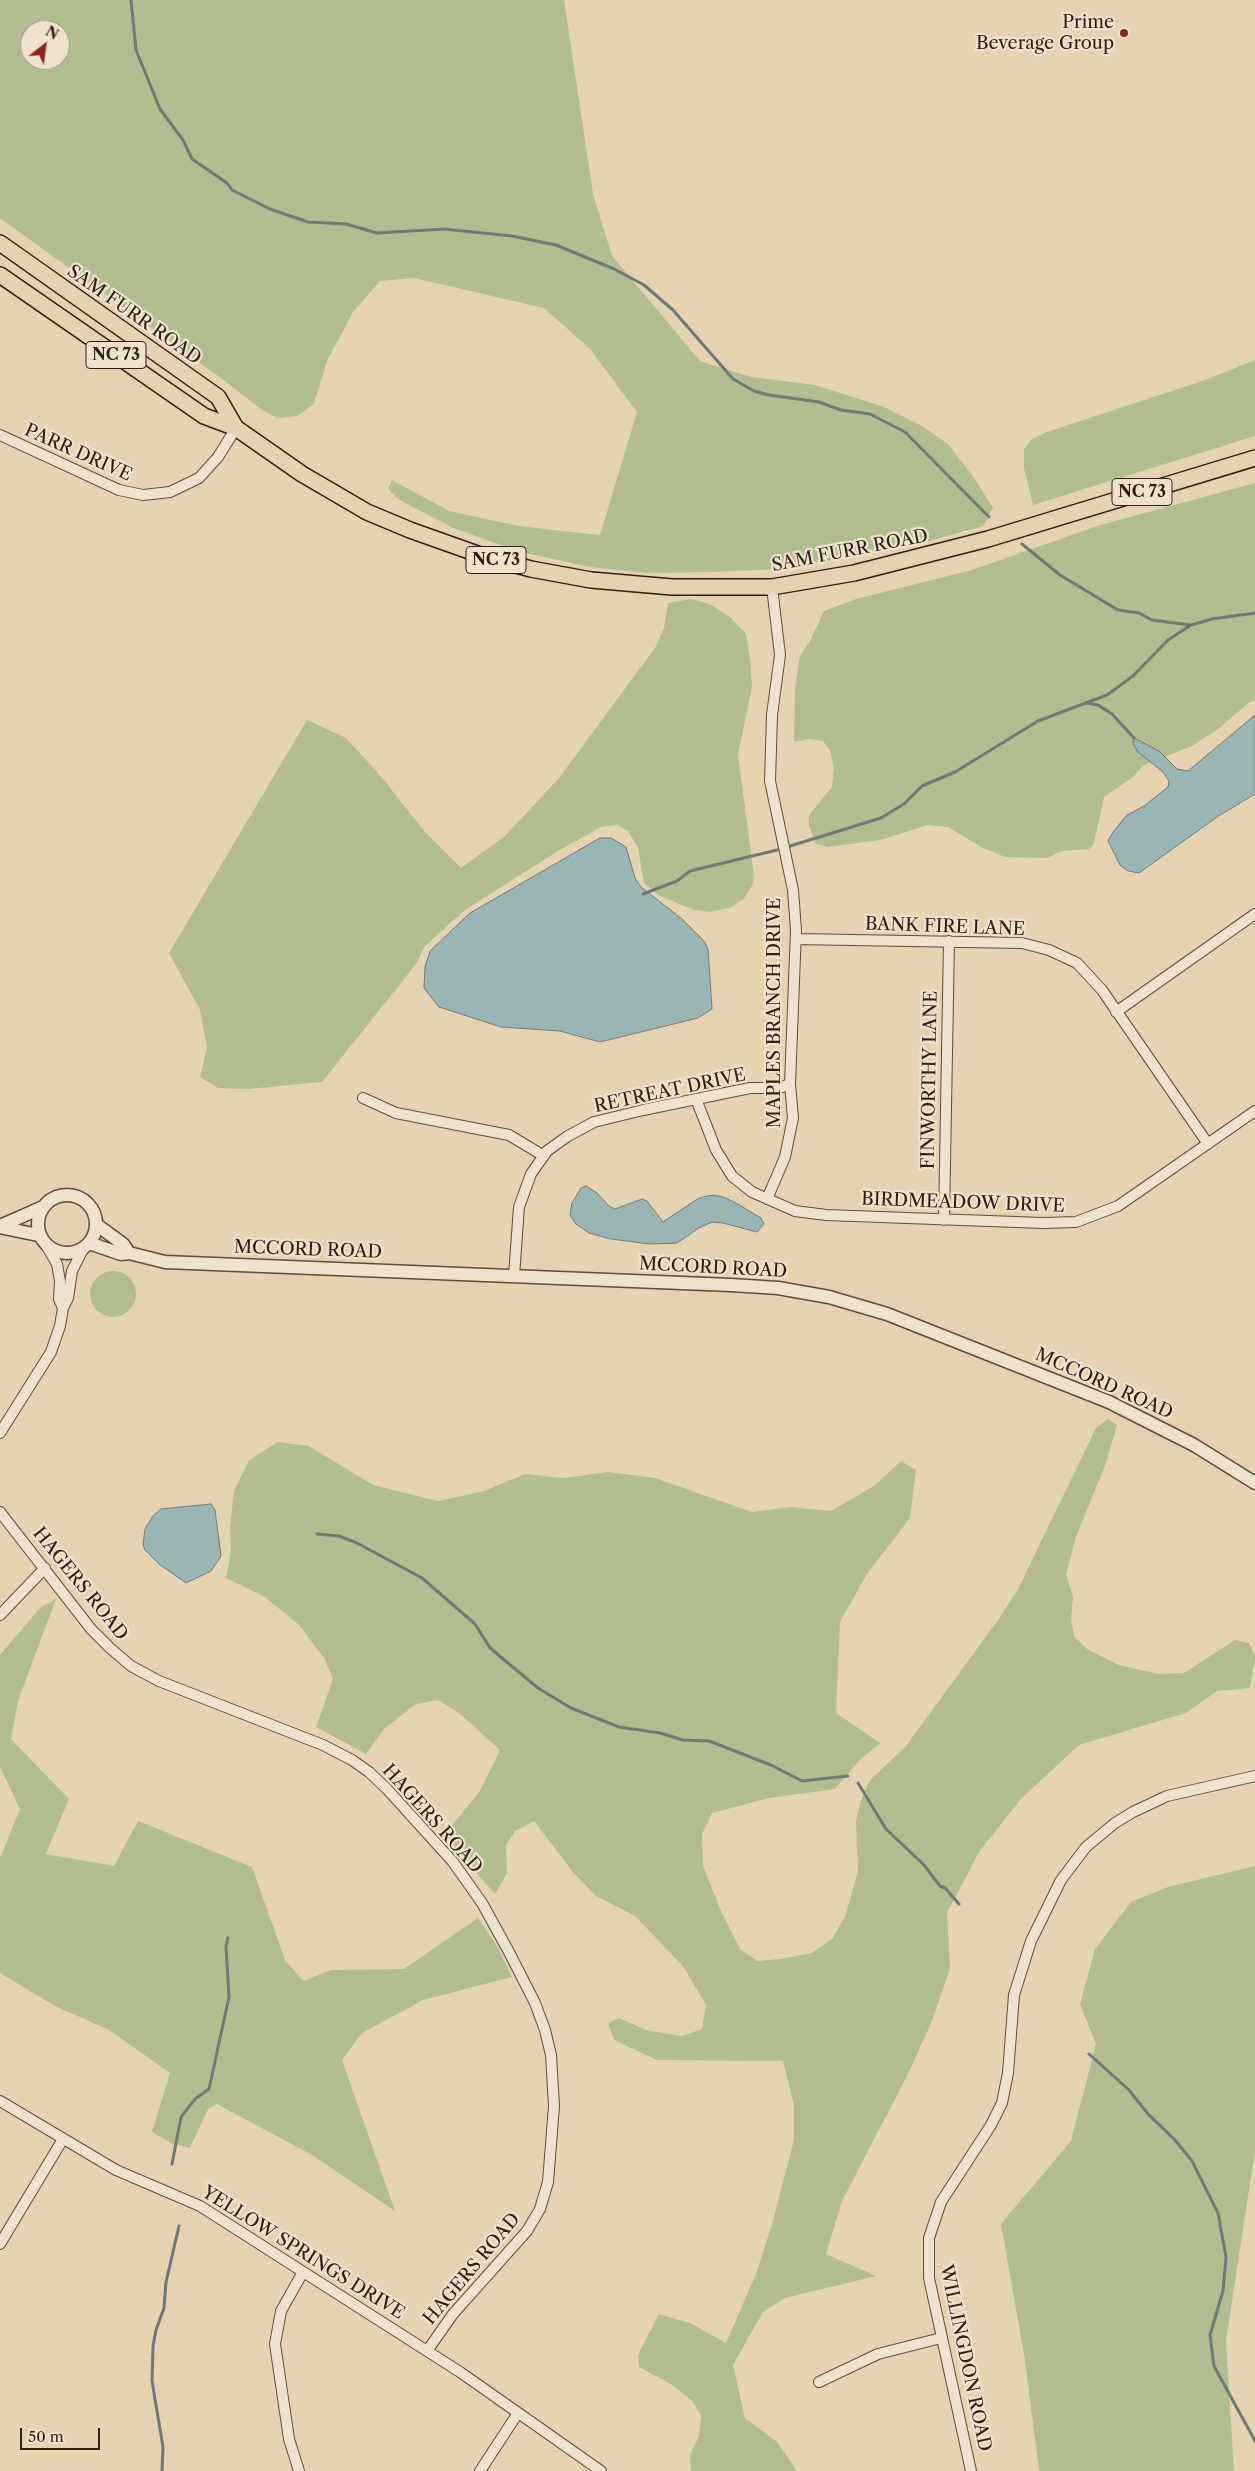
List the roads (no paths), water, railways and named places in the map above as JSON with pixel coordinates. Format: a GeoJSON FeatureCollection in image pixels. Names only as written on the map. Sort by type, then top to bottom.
{"type":"FeatureCollection","features":[{"type":"Feature","properties":{"kind":"main road","name":"SAM FURR ROAD"},"geometry":{"type":"LineString","coordinates":[[0,243],[218,397],[236,428]]}},
{"type":"Feature","properties":{"kind":"main road","name":"SAM FURR ROAD"},"geometry":{"type":"LineString","coordinates":[[0,275],[204,416],[236,428],[302,474],[367,512],[410,530],[486,557],[570,577],[634,585],[680,588],[772,587],[854,573],[917,558],[1255,458]]}},
{"type":"Feature","properties":{"kind":"street","name":"PARR DRIVE"},"geometry":{"type":"LineString","coordinates":[[0,435],[119,490],[143,496],[170,492],[199,478],[218,457],[236,428]]}},
{"type":"Feature","properties":{"kind":"street","name":"MAPLES BRANCH DRIVE"},"geometry":{"type":"LineString","coordinates":[[767,1199],[790,1139],[793,1118],[790,1084],[796,939],[793,890],[770,781],[772,715],[780,655],[772,587]]}},
{"type":"Feature","properties":{"kind":"street"},"geometry":{"type":"LineString","coordinates":[[1116,1012],[1255,914]]}},
{"type":"Feature","properties":{"kind":"street","name":"BANK FIRE LANE"},"geometry":{"type":"LineString","coordinates":[[796,939],[1022,943],[1049,950],[1077,963],[1102,990],[1208,1144]]}},
{"type":"Feature","properties":{"kind":"street","name":"FINWORTHY LANE"},"geometry":{"type":"LineString","coordinates":[[944,1220],[949,942]]}},
{"type":"Feature","properties":{"kind":"street","name":"RETREAT DRIVE"},"geometry":{"type":"LineString","coordinates":[[514,1276],[519,1207],[531,1174],[544,1156],[568,1136],[594,1122],[750,1088],[780,1088],[790,1084]]}},
{"type":"Feature","properties":{"kind":"street"},"geometry":{"type":"LineString","coordinates":[[363,1098],[396,1113],[509,1135],[544,1156]]}},
{"type":"Feature","properties":{"kind":"street","name":"BIRDMEADOW DRIVE"},"geometry":{"type":"LineString","coordinates":[[696,1099],[716,1150],[732,1176],[752,1192],[795,1211],[826,1216],[944,1220],[1076,1222],[1118,1206],[1255,1111]]}},
{"type":"Feature","properties":{"kind":"street","name":"MCCORD ROAD"},"geometry":{"type":"LineString","coordinates":[[0,1227],[43,1207],[56,1197],[73,1196],[92,1207],[97,1226]]}},
{"type":"Feature","properties":{"kind":"street"},"geometry":{"type":"LineString","coordinates":[[43,1207],[37,1223],[42,1240],[57,1264],[60,1281],[59,1299],[63,1308]]}},
{"type":"Feature","properties":{"kind":"street"},"geometry":{"type":"LineString","coordinates":[[0,1433],[51,1352],[60,1326],[63,1308],[68,1298],[72,1271],[97,1226],[123,1244],[129,1253]]}},
{"type":"Feature","properties":{"kind":"street","name":"MCCORD ROAD"},"geometry":{"type":"LineString","coordinates":[[0,1227],[42,1240],[60,1253],[72,1253],[86,1246],[121,1254],[129,1253],[173,1262],[778,1288],[852,1303],[887,1314],[1109,1402],[1186,1440],[1255,1483]]}},
{"type":"Feature","properties":{"kind":"street","name":"HAGERS ROAD"},"geometry":{"type":"LineString","coordinates":[[0,1512],[91,1628],[131,1666],[159,1681],[323,1745],[352,1760],[369,1772],[447,1854],[465,1878],[485,1909],[532,1996],[547,2037],[554,2086],[548,2182],[544,2199],[527,2231],[458,2308],[427,2351]]}},
{"type":"Feature","properties":{"kind":"street"},"geometry":{"type":"LineString","coordinates":[[0,1615],[44,1568]]}},
{"type":"Feature","properties":{"kind":"street","name":"WILLINGDON ROAD"},"geometry":{"type":"LineString","coordinates":[[971,2471],[929,2278],[929,2238],[934,2220],[950,2185],[991,2126],[1002,2102],[1008,2073],[1014,1995],[1023,1963],[1038,1924],[1061,1880],[1080,1855],[1100,1834],[1133,1812],[1182,1792],[1255,1776]]}},
{"type":"Feature","properties":{"kind":"street","name":"YELLOW SPRINGS DRIVE"},"geometry":{"type":"LineString","coordinates":[[0,2101],[116,2170],[191,2201],[427,2351],[602,2471]]}},
{"type":"Feature","properties":{"kind":"street"},"geometry":{"type":"LineString","coordinates":[[0,2244],[63,2138]]}},
{"type":"Feature","properties":{"kind":"street"},"geometry":{"type":"LineString","coordinates":[[299,2471],[289,2439],[275,2344],[281,2311],[303,2272]]}},
{"type":"Feature","properties":{"kind":"street"},"geometry":{"type":"LineString","coordinates":[[819,2382],[878,2354],[941,2338]]}},
{"type":"Feature","properties":{"kind":"street"},"geometry":{"type":"LineString","coordinates":[[480,2471],[518,2413]]}},
{"type":"Feature","properties":{"kind":"water"},"geometry":{"type":"Polygon","coordinates":[[[1255,715],[1255,794],[1217,817],[1139,873],[1128,871],[1120,865],[1108,841],[1113,832],[1127,815],[1144,806],[1168,787],[1169,781],[1163,772],[1138,752],[1133,744],[1134,738],[1159,751],[1177,769],[1188,771],[1255,715]]]}},
{"type":"Feature","properties":{"kind":"water"},"geometry":{"type":"Polygon","coordinates":[[[600,838],[611,838],[626,847],[635,878],[641,887],[682,919],[704,941],[708,949],[712,1009],[698,1018],[600,1042],[560,1031],[501,1027],[439,1007],[424,988],[425,967],[430,951],[470,913],[600,838]]]}},
{"type":"Feature","properties":{"kind":"water"},"geometry":{"type":"Polygon","coordinates":[[[586,1186],[615,1209],[642,1199],[647,1201],[663,1222],[699,1198],[713,1195],[736,1203],[761,1218],[764,1224],[757,1232],[712,1222],[699,1228],[677,1243],[650,1244],[611,1239],[589,1233],[576,1224],[570,1215],[572,1203],[581,1188],[586,1186]]]}},
{"type":"Feature","properties":{"kind":"water"},"geometry":{"type":"Polygon","coordinates":[[[211,1504],[215,1510],[221,1556],[211,1571],[186,1583],[159,1564],[145,1550],[143,1545],[145,1529],[153,1516],[161,1509],[211,1504]]]}},
{"type":"Feature","properties":{"kind":"waterway"},"geometry":{"type":"LineString","coordinates":[[131,0],[136,50],[160,109],[183,140],[192,159],[227,183],[232,190],[270,209],[308,222],[346,224],[377,233],[444,229],[512,236],[556,245],[614,269],[644,285],[673,310],[733,379],[754,391],[769,395],[819,402],[841,410],[870,414],[905,432],[989,517]]}},
{"type":"Feature","properties":{"kind":"waterway"},"geometry":{"type":"LineString","coordinates":[[1022,544],[1060,575],[1118,610],[1139,613],[1152,620],[1190,625]]}},
{"type":"Feature","properties":{"kind":"waterway"},"geometry":{"type":"LineString","coordinates":[[790,846],[881,818],[904,804],[922,786],[955,772],[1038,721],[1107,695],[1133,676],[1168,640],[1191,625],[1212,619],[1255,613]]}},
{"type":"Feature","properties":{"kind":"waterway"},"geometry":{"type":"LineString","coordinates":[[1086,703],[1098,705],[1112,714],[1134,738]]}},
{"type":"Feature","properties":{"kind":"waterway"},"geometry":{"type":"LineString","coordinates":[[643,894],[677,881],[690,871],[777,850]]}},
{"type":"Feature","properties":{"kind":"waterway"},"geometry":{"type":"LineString","coordinates":[[317,1534],[339,1536],[357,1543],[422,1578],[475,1624],[490,1648],[538,1688],[571,1708],[619,1727],[660,1733],[683,1740],[709,1741],[771,1765],[802,1781],[848,1776]]}},
{"type":"Feature","properties":{"kind":"waterway"},"geometry":{"type":"LineString","coordinates":[[858,1783],[886,1829],[924,1865],[940,1886],[945,1888],[959,1904]]}},
{"type":"Feature","properties":{"kind":"waterway"},"geometry":{"type":"LineString","coordinates":[[172,2164],[181,2117],[195,2099],[209,2089],[229,1997],[226,1946],[228,1938]]}},
{"type":"Feature","properties":{"kind":"waterway"},"geometry":{"type":"LineString","coordinates":[[1089,2054],[1129,2090],[1148,2114],[1174,2139],[1192,2161],[1218,2213],[1226,2257],[1223,2291],[1210,2335],[1214,2366],[1255,2441]]}},
{"type":"Feature","properties":{"kind":"waterway"},"geometry":{"type":"LineString","coordinates":[[162,2471],[163,2447],[152,2381],[153,2346],[156,2330],[164,2308],[166,2282],[179,2226]]}},
{"type":"Feature","properties":{"kind":"place","name":"Prime Beverage Group"},"geometry":{"type":"Point","coordinates":[1124,33]}}]}
